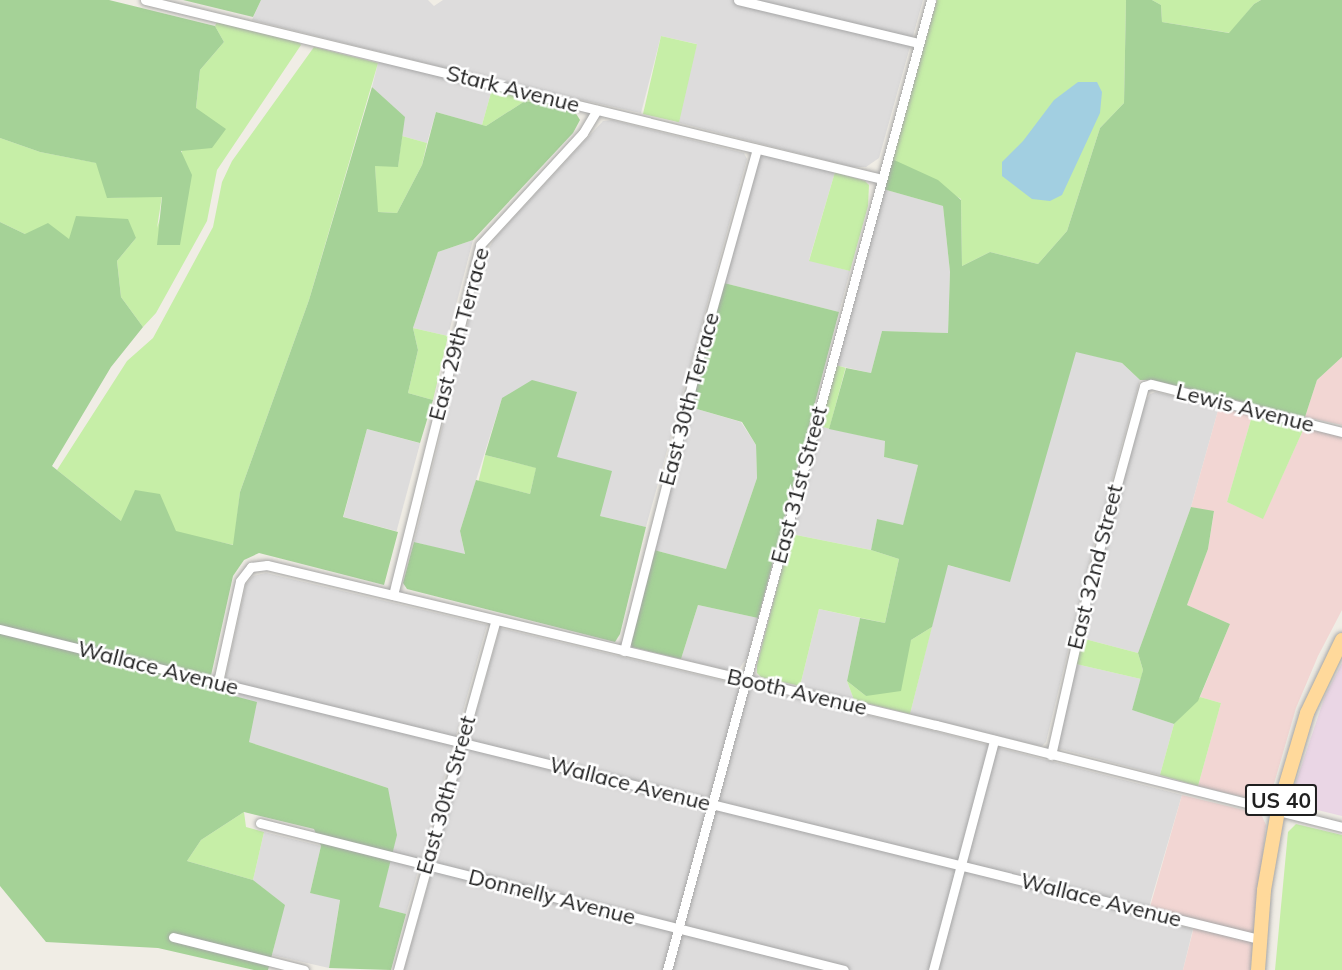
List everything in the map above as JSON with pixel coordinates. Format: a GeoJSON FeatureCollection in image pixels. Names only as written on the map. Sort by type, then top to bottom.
{"type":"FeatureCollection","features":[{"type":"Feature","properties":{"kind":"main road","name":"US 40"},"geometry":{"type":"LineString","coordinates":[[1258,970],[1264,890],[1278,812],[1307,713],[1342,640]]}},
{"type":"Feature","properties":{"kind":"street","name":"Stark Avenue"},"geometry":{"type":"LineString","coordinates":[[145,0],[882,179]]}},
{"type":"Feature","properties":{"kind":"street"},"geometry":{"type":"LineString","coordinates":[[738,0],[919,43]]}},
{"type":"Feature","properties":{"kind":"street","name":"East 31st Street"},"geometry":{"type":"LineString","coordinates":[[667,970],[931,0]]}},
{"type":"Feature","properties":{"kind":"street","name":"East 29th Terrace"},"geometry":{"type":"LineString","coordinates":[[393,595],[480,245],[583,133],[597,110]]}},
{"type":"Feature","properties":{"kind":"street","name":"East 30th Terrace"},"geometry":{"type":"LineString","coordinates":[[624,651],[698,360],[757,149]]}},
{"type":"Feature","properties":{"kind":"street","name":"Lewis Avenue"},"geometry":{"type":"LineString","coordinates":[[1148,385],[1342,432]]}},
{"type":"Feature","properties":{"kind":"street","name":"East 32nd Street"},"geometry":{"type":"LineString","coordinates":[[1051,755],[1092,575],[1140,391],[1148,385]]}},
{"type":"Feature","properties":{"kind":"street","name":"Booth Avenue"},"geometry":{"type":"LineString","coordinates":[[218,682],[240,581],[251,567],[267,565],[994,740],[1342,827]]}},
{"type":"Feature","properties":{"kind":"street","name":"East 30th Street"},"geometry":{"type":"LineString","coordinates":[[398,970],[496,620]]}},
{"type":"Feature","properties":{"kind":"street","name":"Wallace Avenue"},"geometry":{"type":"LineString","coordinates":[[0,629],[1259,939]]}},
{"type":"Feature","properties":{"kind":"street"},"geometry":{"type":"LineString","coordinates":[[933,970],[994,740]]}},
{"type":"Feature","properties":{"kind":"street","name":"Donnelly Avenue"},"geometry":{"type":"LineString","coordinates":[[260,822],[844,970]]}},
{"type":"Feature","properties":{"kind":"street"},"geometry":{"type":"LineString","coordinates":[[173,938],[304,970]]}},
{"type":"Feature","properties":{"kind":"shaded area"},"geometry":{"type":"Polygon","coordinates":[[[261,0],[428,0],[434,6],[443,0],[923,0],[879,158],[866,167],[852,167],[676,122],[697,44],[661,36],[641,113],[505,83],[252,20],[261,0]]]}},
{"type":"Feature","properties":{"kind":"shaded area"},"geometry":{"type":"Polygon","coordinates":[[[382,61],[492,89],[482,125],[436,112],[427,143],[402,136],[404,117],[372,87],[378,63],[382,61]]]}},
{"type":"Feature","properties":{"kind":"shaded area"},"geometry":{"type":"Polygon","coordinates":[[[612,120],[744,153],[747,159],[646,527],[600,516],[557,458],[502,398],[460,531],[465,555],[414,542],[484,258],[494,239],[603,121],[612,120]]]}},
{"type":"Feature","properties":{"kind":"shaded area"},"geometry":{"type":"Polygon","coordinates":[[[764,155],[835,172],[809,260],[850,271],[839,312],[724,283],[759,156],[764,155]]]}},
{"type":"Feature","properties":{"kind":"shaded area"},"geometry":{"type":"Polygon","coordinates":[[[883,189],[943,206],[950,272],[948,333],[882,331],[871,373],[835,365],[883,189]]]}},
{"type":"Feature","properties":{"kind":"shaded area"},"geometry":{"type":"Polygon","coordinates":[[[473,240],[448,336],[413,328],[438,252],[473,240]]]}},
{"type":"Feature","properties":{"kind":"shaded area"},"geometry":{"type":"Polygon","coordinates":[[[1075,351],[1122,363],[1140,380],[1092,551],[1046,742],[1042,746],[1035,745],[910,714],[947,565],[1010,581],[1075,351]]]}},
{"type":"Feature","properties":{"kind":"shaded area"},"geometry":{"type":"Polygon","coordinates":[[[1342,357],[1342,425],[1305,417],[1317,380],[1342,357]]]}},
{"type":"Feature","properties":{"kind":"shaded area"},"geometry":{"type":"Polygon","coordinates":[[[1156,392],[1219,407],[1191,507],[1138,653],[1081,638],[1145,402],[1150,394],[1156,392]]]}},
{"type":"Feature","properties":{"kind":"shaded area"},"geometry":{"type":"Polygon","coordinates":[[[690,407],[741,422],[756,445],[757,478],[726,569],[654,550],[690,407]]]}},
{"type":"Feature","properties":{"kind":"shaded area"},"geometry":{"type":"Polygon","coordinates":[[[1219,407],[1252,416],[1227,502],[1263,518],[1304,428],[1342,437],[1342,610],[1318,656],[1296,708],[1271,794],[1267,800],[1261,801],[1198,786],[1221,703],[1200,697],[1230,624],[1187,605],[1208,549],[1214,512],[1191,507],[1219,407]]]}},
{"type":"Feature","properties":{"kind":"shaded area"},"geometry":{"type":"Polygon","coordinates":[[[819,426],[885,441],[884,457],[918,465],[903,526],[877,519],[871,550],[791,534],[819,426]]]}},
{"type":"Feature","properties":{"kind":"shaded area"},"geometry":{"type":"Polygon","coordinates":[[[367,429],[420,443],[397,531],[343,517],[367,429]]]}},
{"type":"Feature","properties":{"kind":"shaded area"},"geometry":{"type":"Polygon","coordinates":[[[266,573],[487,625],[406,914],[379,907],[388,788],[249,742],[222,693],[246,584],[253,576],[266,573]]]}},
{"type":"Feature","properties":{"kind":"shaded area"},"geometry":{"type":"Polygon","coordinates":[[[698,605],[758,618],[748,656],[739,669],[730,671],[681,659],[698,605]]]}},
{"type":"Feature","properties":{"kind":"shaded area"},"geometry":{"type":"Polygon","coordinates":[[[819,609],[860,618],[847,681],[854,700],[800,686],[819,609]]]}},
{"type":"Feature","properties":{"kind":"shaded area"},"geometry":{"type":"Polygon","coordinates":[[[500,628],[922,728],[1182,795],[1146,917],[1193,929],[1183,970],[404,970],[500,628]]]}},
{"type":"Feature","properties":{"kind":"shaded area"},"geometry":{"type":"Polygon","coordinates":[[[1342,663],[1342,816],[1301,806],[1296,798],[1295,785],[1325,696],[1342,663]]]}},
{"type":"Feature","properties":{"kind":"shaded area"},"geometry":{"type":"Polygon","coordinates":[[[1076,664],[1141,679],[1132,710],[1174,724],[1160,775],[1057,748],[1076,664]]]}},
{"type":"Feature","properties":{"kind":"shaded area"},"geometry":{"type":"Polygon","coordinates":[[[1182,795],[1256,813],[1262,816],[1266,825],[1250,970],[1183,970],[1196,919],[1150,907],[1182,795]]]}},
{"type":"Feature","properties":{"kind":"shaded area"},"geometry":{"type":"Polygon","coordinates":[[[264,832],[321,846],[310,893],[340,899],[329,968],[272,955],[284,905],[253,880],[264,832]]]}},
{"type":"Feature","properties":{"kind":"green space"},"geometry":{"type":"Polygon","coordinates":[[[0,0],[109,0],[215,26],[224,42],[200,70],[196,108],[226,129],[212,148],[181,151],[192,175],[180,245],[157,245],[162,197],[107,198],[96,163],[40,152],[0,138],[0,0]]]}},
{"type":"Feature","properties":{"kind":"green space"},"geometry":{"type":"Polygon","coordinates":[[[183,0],[261,0],[253,17],[183,0]]]}},
{"type":"Feature","properties":{"kind":"green space"},"geometry":{"type":"Polygon","coordinates":[[[937,0],[1126,0],[1124,103],[1100,128],[1067,231],[1038,264],[990,252],[962,266],[961,199],[892,159],[937,0]]]}},
{"type":"Feature","properties":{"kind":"green space"},"geometry":{"type":"Polygon","coordinates":[[[1126,0],[1152,0],[1161,5],[1162,22],[1229,33],[1254,4],[1261,0],[1342,0],[1342,357],[1317,380],[1305,417],[1153,380],[1140,380],[1122,363],[1076,352],[1010,582],[948,565],[932,627],[911,640],[901,691],[866,696],[847,681],[860,618],[885,623],[899,559],[871,550],[877,519],[903,525],[918,465],[884,457],[885,441],[829,429],[846,368],[871,373],[882,331],[948,333],[950,272],[943,206],[883,189],[892,159],[938,180],[961,200],[962,266],[990,252],[1038,264],[1067,231],[1100,128],[1124,103],[1126,0]]]}},
{"type":"Feature","properties":{"kind":"green space"},"geometry":{"type":"Polygon","coordinates":[[[1152,0],[1261,0],[1254,4],[1230,33],[1162,22],[1161,5],[1152,0]]]}},
{"type":"Feature","properties":{"kind":"green space"},"geometry":{"type":"Polygon","coordinates":[[[217,22],[299,41],[301,45],[217,170],[207,221],[156,313],[143,327],[121,297],[117,261],[136,238],[69,239],[25,234],[0,222],[0,138],[40,152],[97,163],[108,198],[162,196],[157,228],[196,108],[200,70],[224,42],[215,26],[217,22]]]}},
{"type":"Feature","properties":{"kind":"green space"},"geometry":{"type":"Polygon","coordinates":[[[661,36],[697,44],[679,122],[643,114],[661,36]]]}},
{"type":"Feature","properties":{"kind":"green space"},"geometry":{"type":"Polygon","coordinates":[[[314,47],[378,63],[309,300],[240,492],[234,545],[121,521],[57,470],[127,361],[153,338],[213,227],[222,182],[232,161],[314,47]]]}},
{"type":"Feature","properties":{"kind":"green space"},"geometry":{"type":"Polygon","coordinates":[[[372,87],[405,117],[398,167],[375,166],[378,212],[397,213],[422,165],[436,112],[486,126],[525,101],[575,112],[580,120],[573,133],[473,240],[438,252],[413,328],[418,350],[408,393],[433,400],[420,443],[367,429],[343,517],[398,532],[384,585],[259,553],[244,560],[233,576],[208,689],[257,702],[249,742],[388,788],[397,835],[379,907],[406,914],[391,970],[329,968],[340,900],[310,893],[321,846],[314,829],[244,812],[201,840],[187,861],[253,880],[285,905],[268,970],[254,970],[158,948],[46,942],[0,886],[0,222],[25,234],[48,223],[69,239],[76,216],[128,219],[136,238],[117,261],[121,297],[143,327],[111,367],[52,466],[121,521],[135,490],[160,494],[176,531],[233,545],[240,492],[309,300],[372,87]]]}},
{"type":"Feature","properties":{"kind":"green space"},"geometry":{"type":"Polygon","coordinates":[[[492,89],[569,107],[575,112],[525,101],[486,126],[482,125],[492,89]]]}},
{"type":"Feature","properties":{"kind":"green space"},"geometry":{"type":"Polygon","coordinates":[[[402,136],[427,143],[422,165],[397,213],[377,212],[375,166],[398,166],[402,136]]]}},
{"type":"Feature","properties":{"kind":"green space"},"geometry":{"type":"Polygon","coordinates":[[[835,172],[865,181],[869,185],[868,206],[850,271],[809,261],[835,172]]]}},
{"type":"Feature","properties":{"kind":"green space"},"geometry":{"type":"Polygon","coordinates":[[[724,283],[839,312],[758,618],[698,605],[681,659],[632,647],[630,641],[654,550],[726,569],[757,478],[756,445],[742,422],[690,407],[724,283]]]}},
{"type":"Feature","properties":{"kind":"green space"},"geometry":{"type":"Polygon","coordinates":[[[413,328],[448,336],[433,400],[408,393],[418,350],[413,328]]]}},
{"type":"Feature","properties":{"kind":"green space"},"geometry":{"type":"Polygon","coordinates":[[[835,365],[846,368],[829,429],[819,426],[835,365]]]}},
{"type":"Feature","properties":{"kind":"green space"},"geometry":{"type":"Polygon","coordinates":[[[532,380],[577,392],[557,457],[612,471],[600,516],[646,527],[620,634],[615,642],[407,589],[403,583],[414,542],[465,554],[460,531],[476,480],[530,494],[536,468],[485,455],[502,398],[532,380]]]}},
{"type":"Feature","properties":{"kind":"green space"},"geometry":{"type":"Polygon","coordinates":[[[1252,416],[1304,428],[1263,519],[1227,502],[1252,416]]]}},
{"type":"Feature","properties":{"kind":"green space"},"geometry":{"type":"Polygon","coordinates":[[[485,455],[536,468],[530,494],[478,481],[485,455]]]}},
{"type":"Feature","properties":{"kind":"green space"},"geometry":{"type":"Polygon","coordinates":[[[1191,507],[1214,511],[1208,549],[1187,605],[1230,624],[1198,701],[1174,724],[1132,710],[1143,670],[1138,653],[1191,507]]]}},
{"type":"Feature","properties":{"kind":"green space"},"geometry":{"type":"Polygon","coordinates":[[[791,534],[871,550],[899,559],[885,623],[819,609],[800,686],[761,677],[757,673],[757,665],[791,534]]]}},
{"type":"Feature","properties":{"kind":"green space"},"geometry":{"type":"Polygon","coordinates":[[[932,627],[910,714],[854,700],[847,681],[866,696],[911,640],[932,627]]]}},
{"type":"Feature","properties":{"kind":"green space"},"geometry":{"type":"Polygon","coordinates":[[[1081,638],[1138,653],[1143,670],[1141,679],[1076,664],[1081,638]]]}},
{"type":"Feature","properties":{"kind":"green space"},"geometry":{"type":"Polygon","coordinates":[[[1200,697],[1221,703],[1198,786],[1160,775],[1174,724],[1200,697]]]}},
{"type":"Feature","properties":{"kind":"green space"},"geometry":{"type":"Polygon","coordinates":[[[244,812],[246,827],[264,832],[253,880],[187,861],[201,840],[244,812]]]}},
{"type":"Feature","properties":{"kind":"green space"},"geometry":{"type":"Polygon","coordinates":[[[1296,824],[1342,835],[1342,970],[1275,970],[1288,832],[1296,824]]]}},
{"type":"Feature","properties":{"kind":"water"},"geometry":{"type":"Polygon","coordinates":[[[1078,82],[1097,82],[1102,92],[1100,113],[1062,195],[1050,201],[1032,199],[1002,176],[1002,162],[1023,141],[1054,100],[1078,82]]]}}]}
